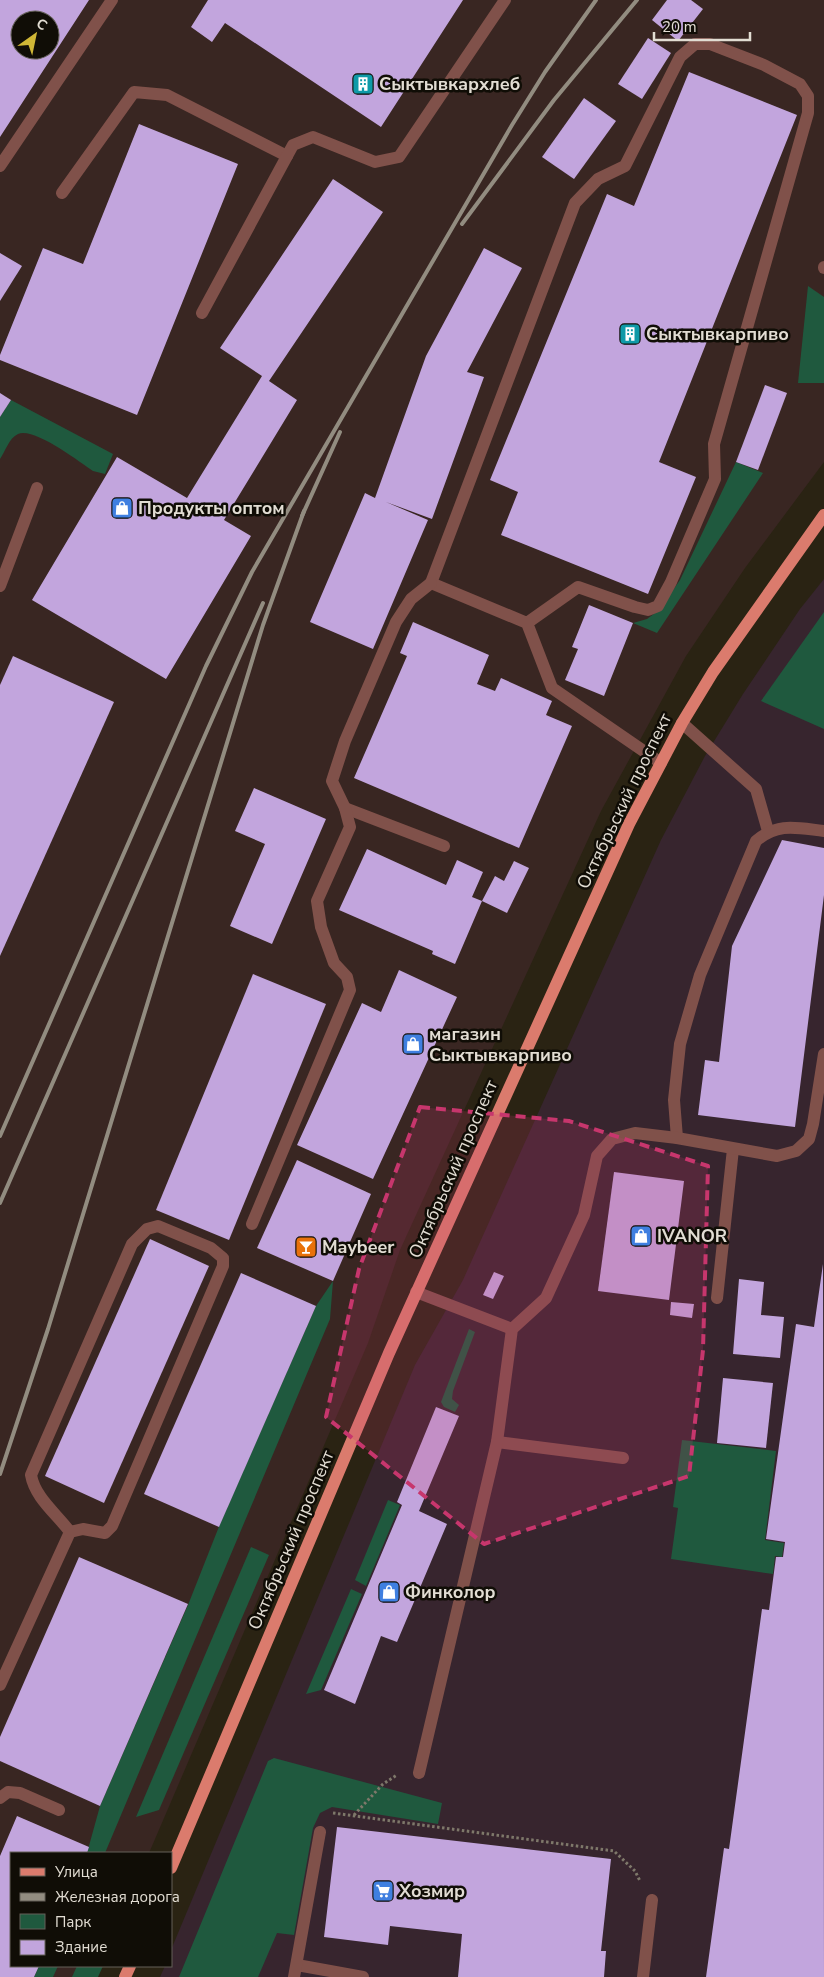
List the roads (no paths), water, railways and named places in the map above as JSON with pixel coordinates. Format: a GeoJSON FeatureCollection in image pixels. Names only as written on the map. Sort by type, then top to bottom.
{"type":"FeatureCollection","features":[{"type":"Feature","properties":{"kind":"main road","name":"Октябрьский проспект"},"geometry":{"type":"LineString","coordinates":[[172,1866],[416,1292],[629,824],[682,723],[713,672],[824,514]]}},
{"type":"Feature","properties":{"kind":"lane"},"geometry":{"type":"LineString","coordinates":[[0,166],[112,0]]}},
{"type":"Feature","properties":{"kind":"lane"},"geometry":{"type":"LineString","coordinates":[[202,313],[292,145],[314,137],[375,162],[399,157],[505,0]]}},
{"type":"Feature","properties":{"kind":"lane"},"geometry":{"type":"LineString","coordinates":[[252,1224],[350,990],[347,977],[334,963],[321,927],[317,901],[350,826],[345,808],[332,781],[345,741],[396,622],[410,598],[431,583],[575,203],[598,179],[625,166],[680,57],[694,44],[710,44],[764,65],[800,84],[808,96],[808,113],[714,444],[716,479],[671,582],[658,606],[648,610],[635,608],[578,587],[527,623]]}},
{"type":"Feature","properties":{"kind":"lane"},"geometry":{"type":"LineString","coordinates":[[62,193],[134,92],[167,95],[287,156]]}},
{"type":"Feature","properties":{"kind":"lane"},"geometry":{"type":"LineString","coordinates":[[0,586],[37,488]]}},
{"type":"Feature","properties":{"kind":"lane"},"geometry":{"type":"LineString","coordinates":[[431,583],[527,623],[552,688],[661,764]]}},
{"type":"Feature","properties":{"kind":"lane"},"geometry":{"type":"LineString","coordinates":[[682,723],[756,789],[768,831]]}},
{"type":"Feature","properties":{"kind":"lane"},"geometry":{"type":"LineString","coordinates":[[345,808],[444,846]]}},
{"type":"Feature","properties":{"kind":"lane"},"geometry":{"type":"LineString","coordinates":[[677,1138],[674,1100],[680,1044],[700,976],[756,842],[768,831],[787,827],[824,831]]}},
{"type":"Feature","properties":{"kind":"lane"},"geometry":{"type":"LineString","coordinates":[[419,1773],[496,1442],[512,1329],[546,1298],[584,1215],[598,1156],[612,1139],[635,1133],[677,1138],[777,1156],[796,1151],[809,1138],[814,1124],[824,1054]]}},
{"type":"Feature","properties":{"kind":"lane"},"geometry":{"type":"LineString","coordinates":[[717,1298],[733,1149]]}},
{"type":"Feature","properties":{"kind":"lane"},"geometry":{"type":"LineString","coordinates":[[158,1226],[211,1248],[223,1258],[223,1266],[112,1526],[105,1533],[83,1529],[70,1532],[41,1498],[32,1484],[31,1475],[132,1244],[147,1229],[158,1226]]}},
{"type":"Feature","properties":{"kind":"lane"},"geometry":{"type":"LineString","coordinates":[[416,1292],[512,1329]]}},
{"type":"Feature","properties":{"kind":"lane"},"geometry":{"type":"LineString","coordinates":[[496,1442],[623,1458]]}},
{"type":"Feature","properties":{"kind":"lane"},"geometry":{"type":"LineString","coordinates":[[0,1685],[70,1532]]}},
{"type":"Feature","properties":{"kind":"lane"},"geometry":{"type":"LineString","coordinates":[[0,1798],[8,1792],[20,1793],[59,1810]]}},
{"type":"Feature","properties":{"kind":"lane"},"geometry":{"type":"LineString","coordinates":[[320,1832],[296,1971],[363,1977]]}},
{"type":"Feature","properties":{"kind":"lane"},"geometry":{"type":"LineString","coordinates":[[643,1977],[652,1900]]}},
{"type":"Feature","properties":{"kind":"railway"},"geometry":{"type":"LineString","coordinates":[[0,1136],[206,666],[252,572],[512,125],[545,72],[596,0]]}},
{"type":"Feature","properties":{"kind":"railway"},"geometry":{"type":"LineString","coordinates":[[462,224],[554,100],[637,0]]}},
{"type":"Feature","properties":{"kind":"railway"},"geometry":{"type":"LineString","coordinates":[[302,516],[340,432]]}},
{"type":"Feature","properties":{"kind":"railway"},"geometry":{"type":"LineString","coordinates":[[0,1474],[48,1329],[263,625],[304,511]]}},
{"type":"Feature","properties":{"kind":"railway"},"geometry":{"type":"LineString","coordinates":[[0,1203],[263,603]]}},
{"type":"Feature","properties":{"kind":"place","name":"Сыктывкархлеб"},"geometry":{"type":"Point","coordinates":[363,84]}},
{"type":"Feature","properties":{"kind":"place","name":"Сыктывкарпиво"},"geometry":{"type":"Point","coordinates":[630,334]}},
{"type":"Feature","properties":{"kind":"place","name":"Продукты оптом"},"geometry":{"type":"Point","coordinates":[122,508]}},
{"type":"Feature","properties":{"kind":"place","name":"магазин Сыктывкарпиво"},"geometry":{"type":"Point","coordinates":[413,1044]}},
{"type":"Feature","properties":{"kind":"place","name":"IVANOR"},"geometry":{"type":"Point","coordinates":[641,1236]}},
{"type":"Feature","properties":{"kind":"place","name":"Maybeer"},"geometry":{"type":"Point","coordinates":[306,1247]}},
{"type":"Feature","properties":{"kind":"place","name":"Финколор"},"geometry":{"type":"Point","coordinates":[389,1592]}},
{"type":"Feature","properties":{"kind":"place","name":"Хозмир"},"geometry":{"type":"Point","coordinates":[383,1891]}}]}
